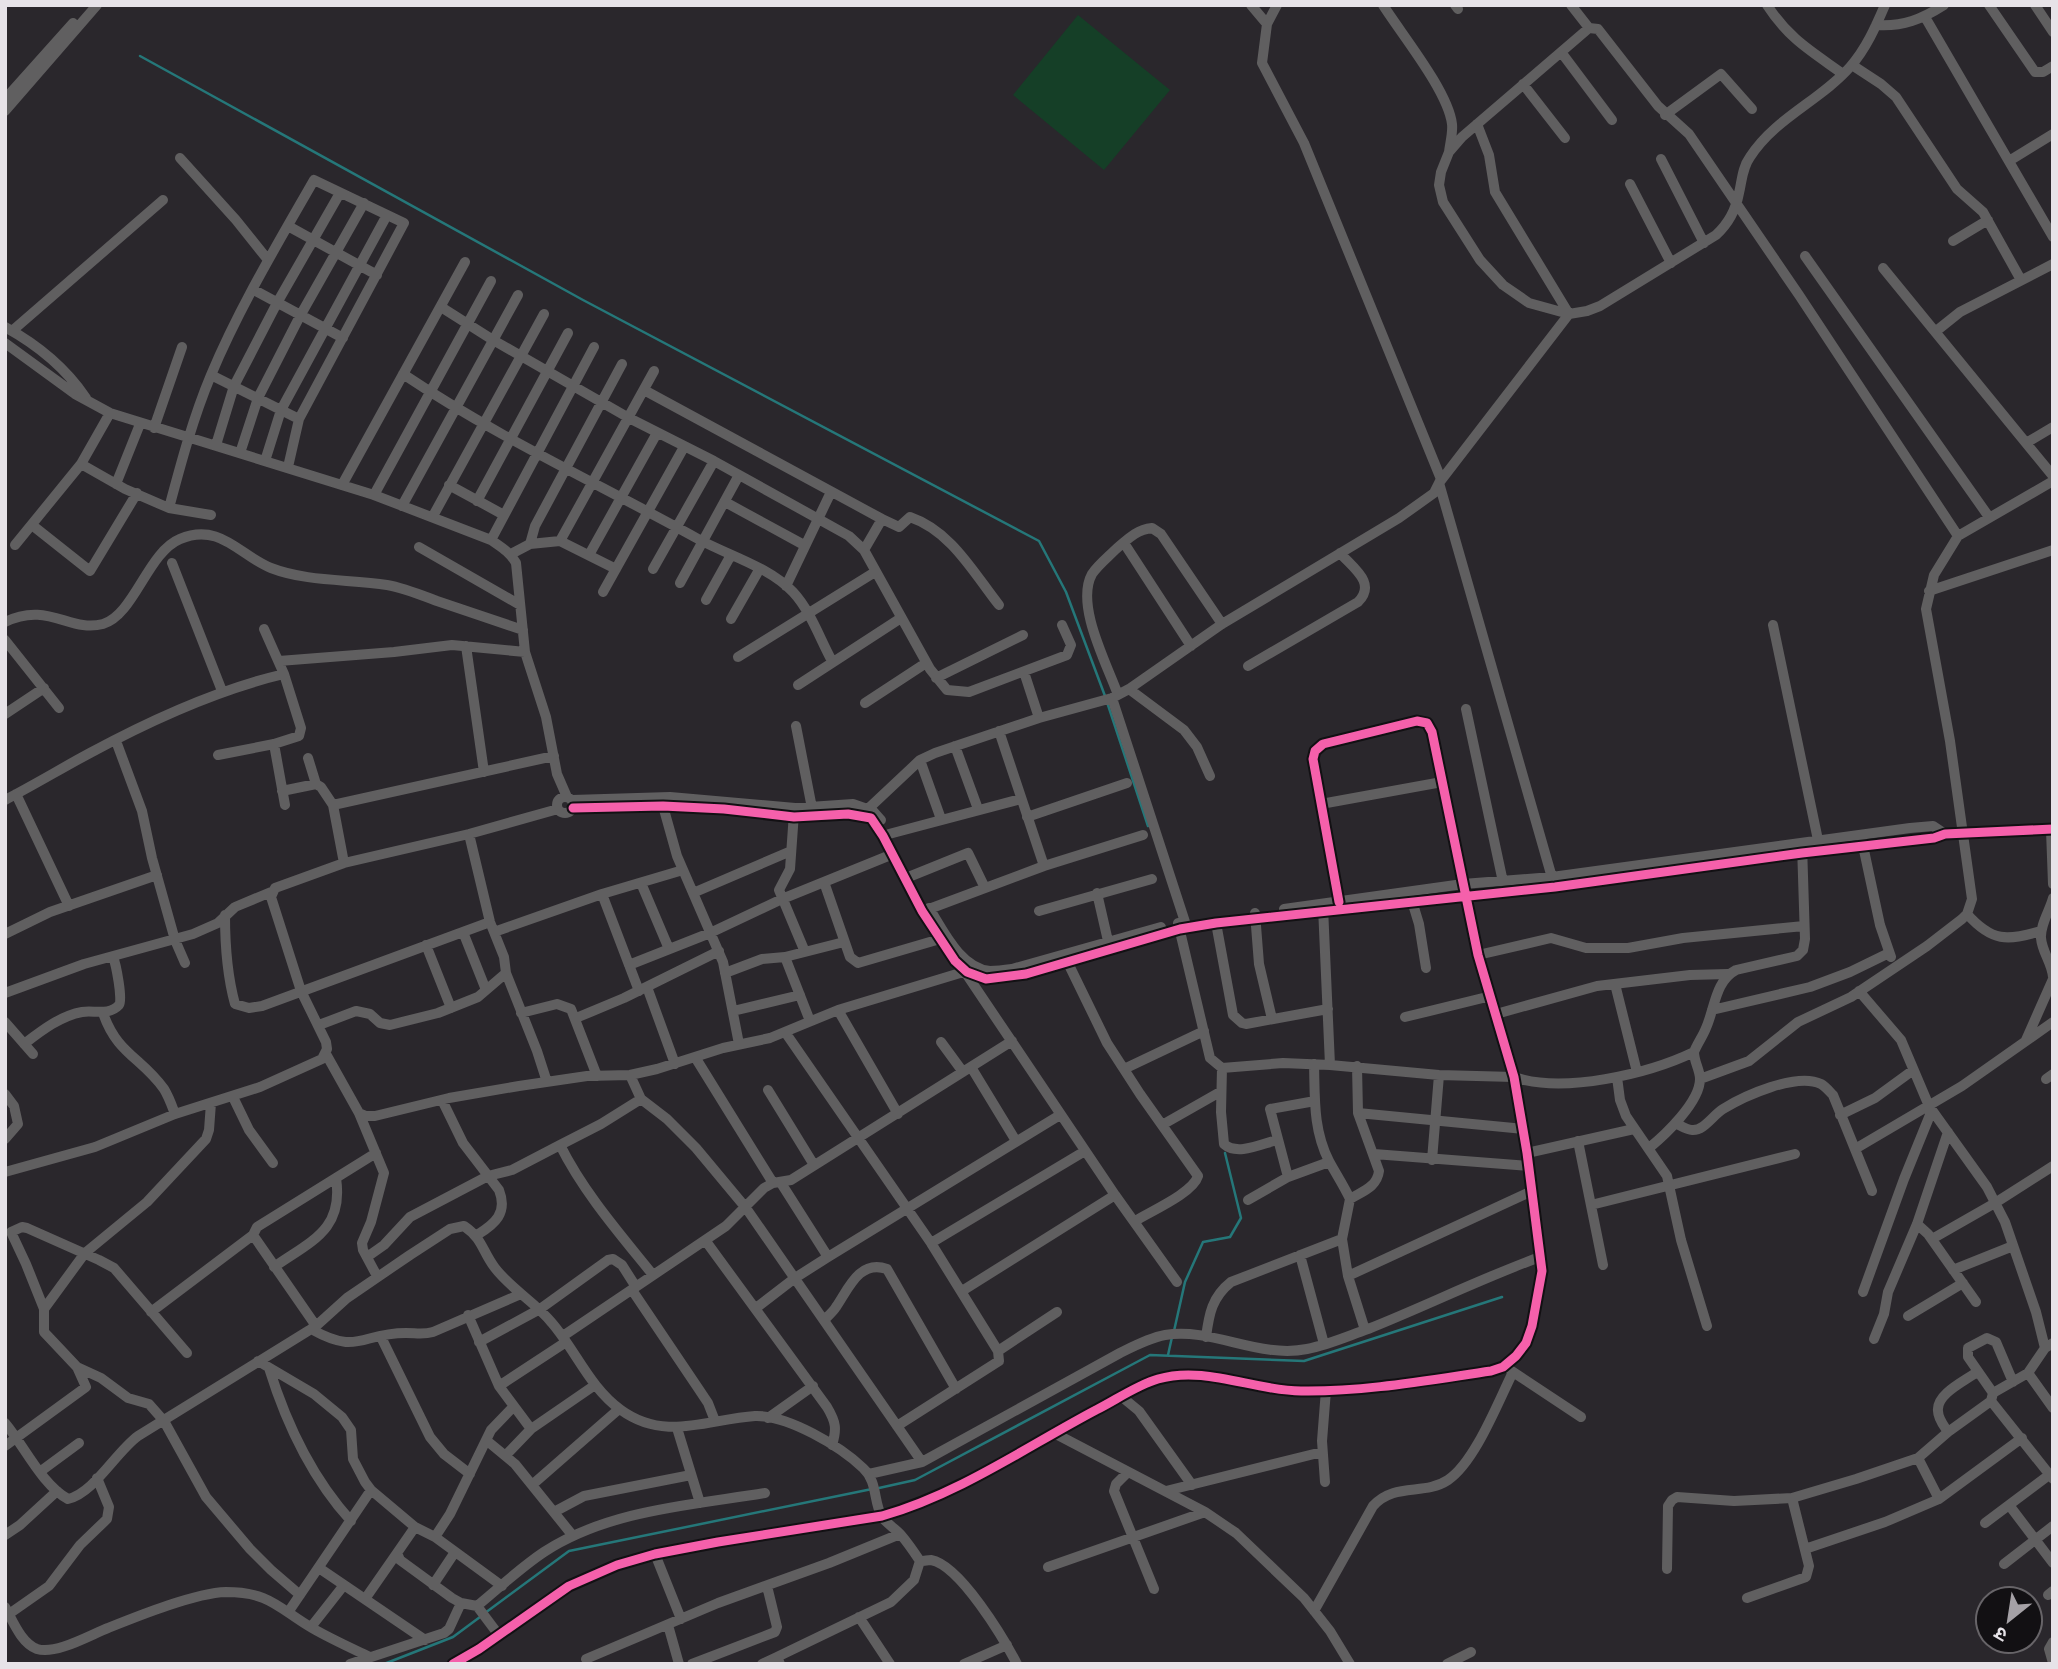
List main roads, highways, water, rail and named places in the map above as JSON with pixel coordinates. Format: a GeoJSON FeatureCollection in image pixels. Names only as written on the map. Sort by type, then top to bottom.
{"type":"FeatureCollection","features":[{"type":"Feature","properties":{"kind":"waterway"},"geometry":{"type":"LineString","coordinates":[[140,56],[583,300],[1039,541],[1066,592],[1105,696]]}},
{"type":"Feature","properties":{"kind":"waterway"},"geometry":{"type":"LineString","coordinates":[[1107,702],[1148,826]]}},
{"type":"Feature","properties":{"kind":"waterway"},"geometry":{"type":"LineString","coordinates":[[1174,1331],[1185,1282],[1203,1242],[1230,1237],[1241,1218],[1225,1153]]}},
{"type":"Feature","properties":{"kind":"waterway"},"geometry":{"type":"LineString","coordinates":[[879,1488],[915,1480],[1150,1355],[1304,1361],[1502,1297]]}},
{"type":"Feature","properties":{"kind":"waterway"},"geometry":{"type":"LineString","coordinates":[[1168,1355],[1172,1337]]}},
{"type":"Feature","properties":{"kind":"waterway"},"geometry":{"type":"LineString","coordinates":[[485,1613],[569,1551],[872,1489]]}},
{"type":"Feature","properties":{"kind":"waterway"},"geometry":{"type":"LineString","coordinates":[[384,1664],[453,1637],[480,1617]]}}]}
